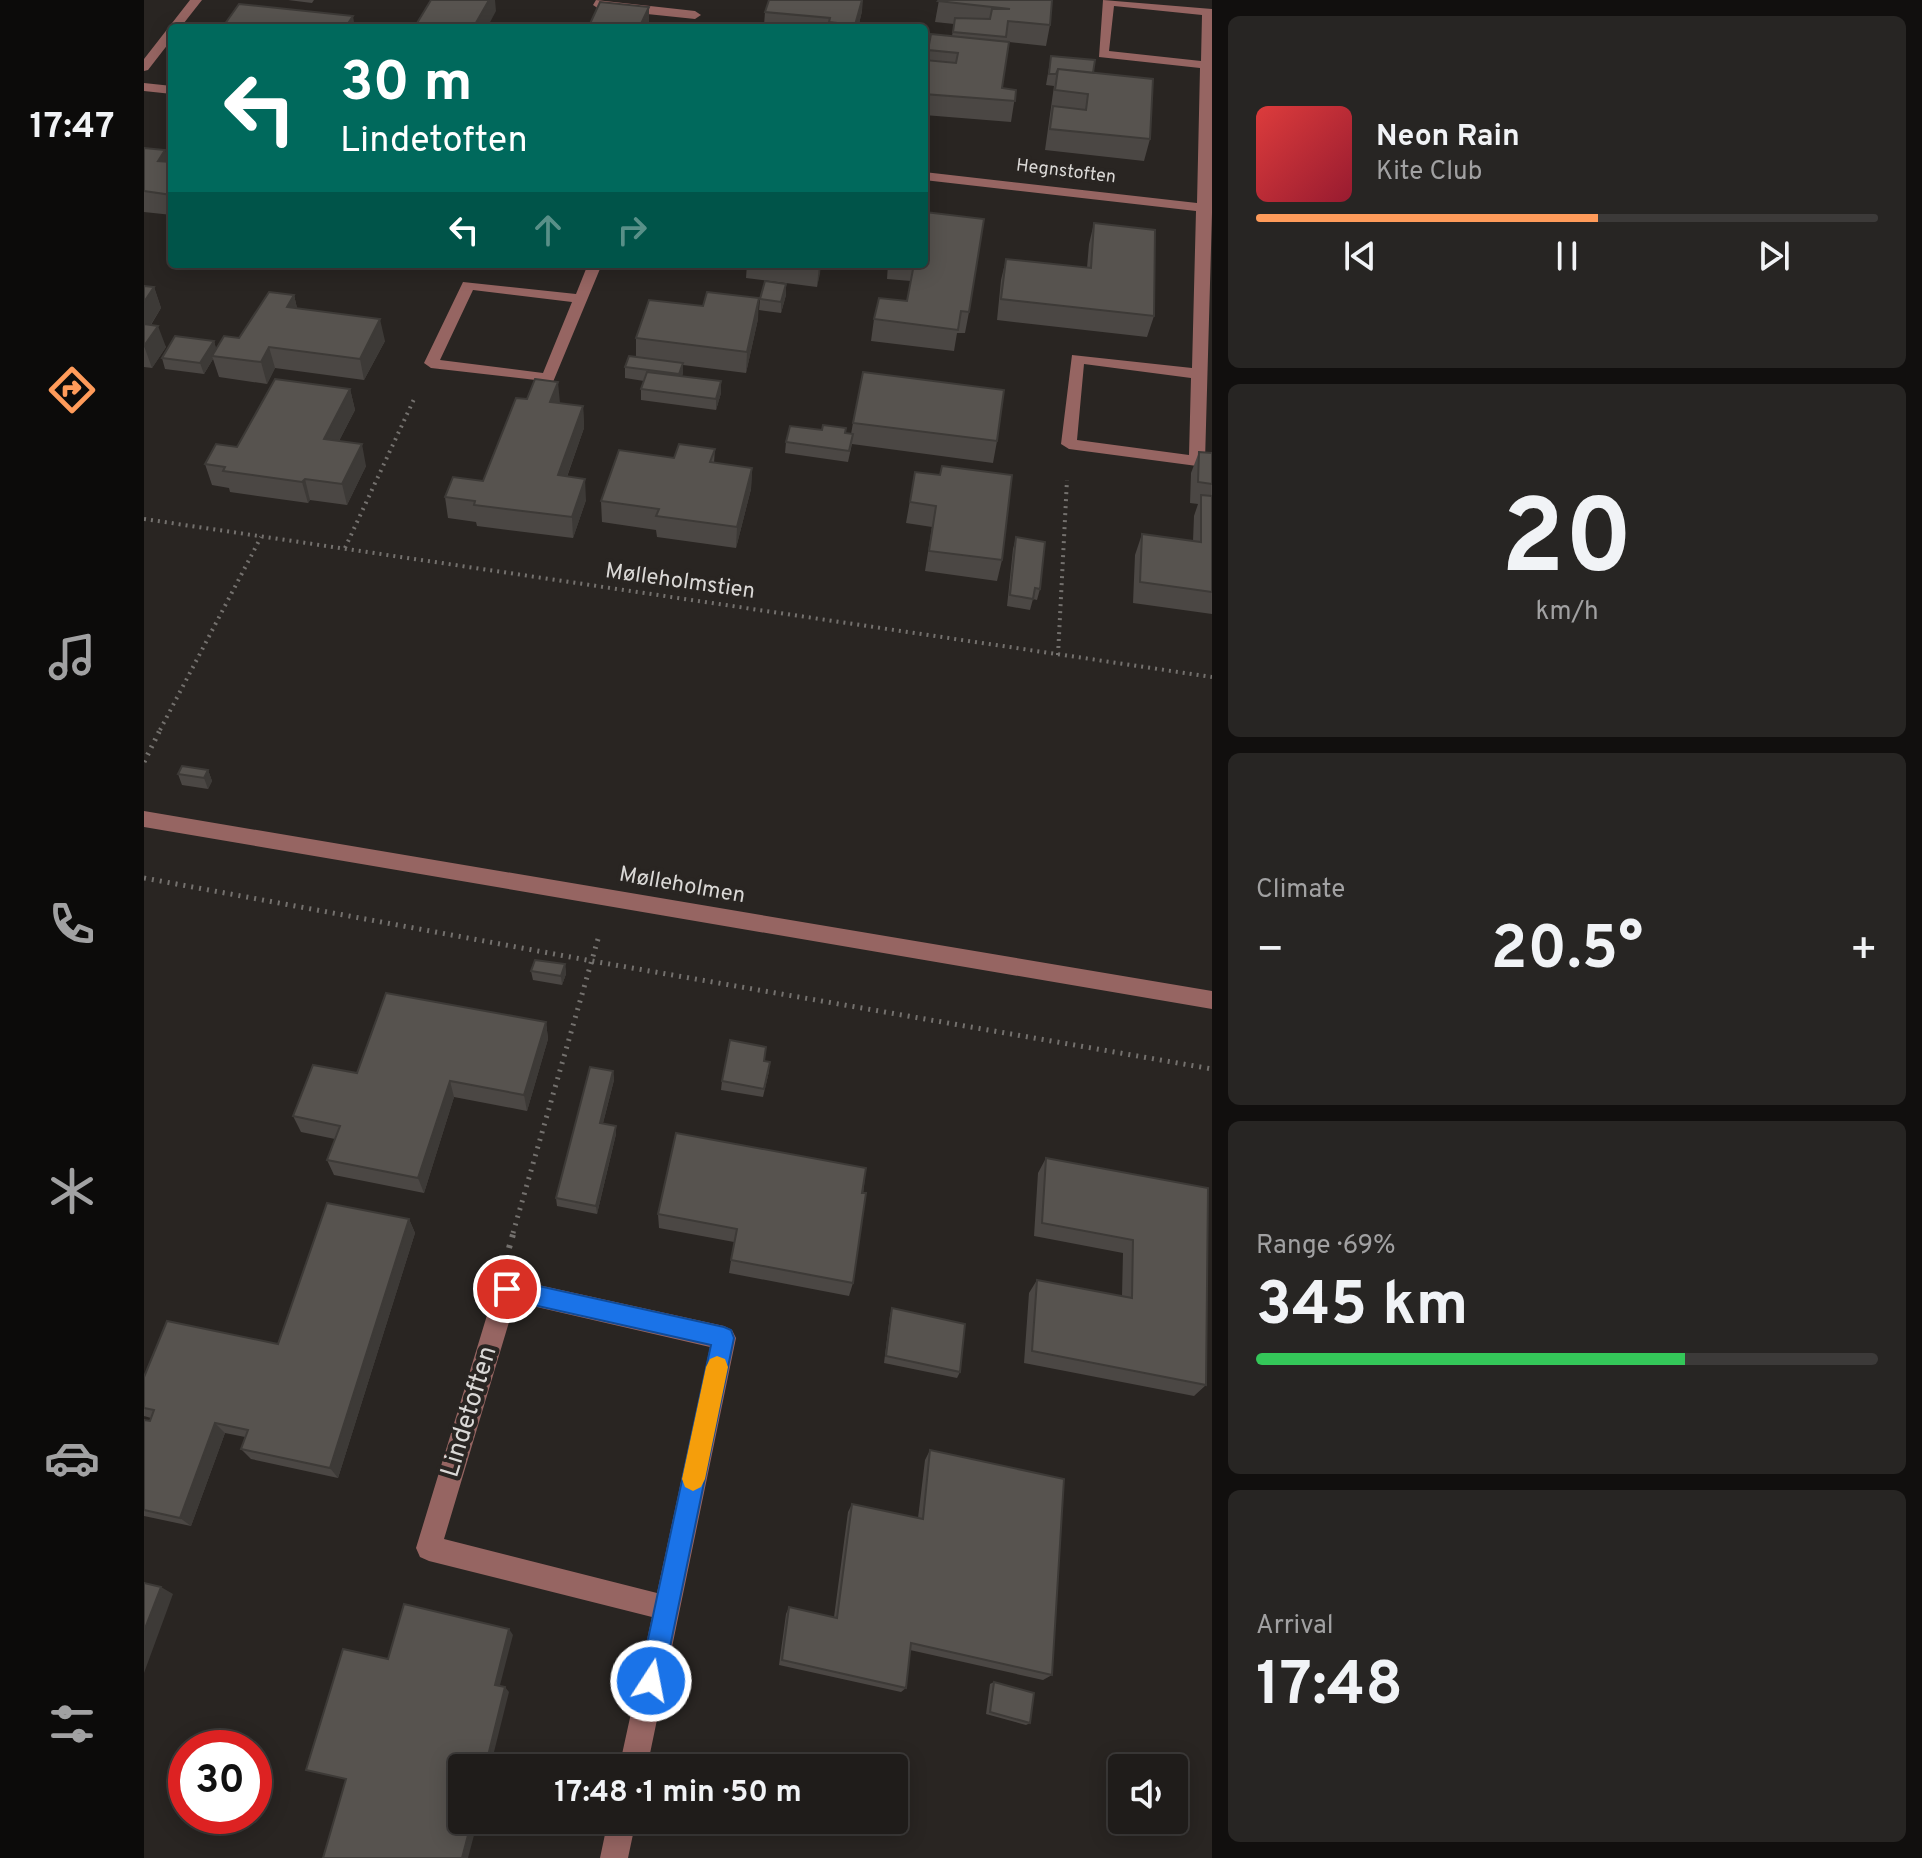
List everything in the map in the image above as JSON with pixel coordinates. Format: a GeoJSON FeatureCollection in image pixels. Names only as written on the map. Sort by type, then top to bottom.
{"type":"FeatureCollection","features":[{"type":"Feature","properties":{"kind":"street"},"geometry":{"type":"LineString","coordinates":[[178,24],[196,0]]}},
{"type":"Feature","properties":{"kind":"street"},"geometry":{"type":"LineString","coordinates":[[602,0],[599,5],[695,15]]}},
{"type":"Feature","properties":{"kind":"street"},"geometry":{"type":"LineString","coordinates":[[692,24],[701,0]]}},
{"type":"Feature","properties":{"kind":"street"},"geometry":{"type":"LineString","coordinates":[[1199,374],[1077,358],[1069,444],[1197,461],[1208,209],[1208,12],[1108,2],[1103,54],[1207,65]]}},
{"type":"Feature","properties":{"kind":"street"},"geometry":{"type":"LineString","coordinates":[[144,67],[168,36]]}},
{"type":"Feature","properties":{"kind":"street"},"geometry":{"type":"LineString","coordinates":[[144,87],[168,90]]}},
{"type":"Feature","properties":{"kind":"street","name":"Hegnstoften"},"geometry":{"type":"LineString","coordinates":[[928,176],[1208,209]]}},
{"type":"Feature","properties":{"kind":"street"},"geometry":{"type":"LineString","coordinates":[[581,299],[468,285],[431,363],[548,379],[581,299],[593,268]]}},
{"type":"Feature","properties":{"kind":"street","name":"Mølleholmen"},"geometry":{"type":"LineString","coordinates":[[144,819],[1212,1000]]}},
{"type":"Feature","properties":{"kind":"street"},"geometry":{"type":"LineString","coordinates":[[507,1289],[724,1338],[636,1754]]}},
{"type":"Feature","properties":{"kind":"street","name":"Lindetoften"},"geometry":{"type":"LineString","coordinates":[[507,1289],[429,1548],[666,1608]]}},
{"type":"Feature","properties":{"kind":"street"},"geometry":{"type":"LineString","coordinates":[[614,1858],[619,1834]]}},
{"type":"Feature","properties":{"kind":"path"},"geometry":{"type":"LineString","coordinates":[[345,548],[431,363]]}},
{"type":"Feature","properties":{"kind":"path"},"geometry":{"type":"LineString","coordinates":[[1058,655],[1069,444]]}},
{"type":"Feature","properties":{"kind":"path","name":"Mølleholmstien"},"geometry":{"type":"LineString","coordinates":[[144,519],[1212,677]]}},
{"type":"Feature","properties":{"kind":"path"},"geometry":{"type":"LineString","coordinates":[[144,762],[261,537]]}},
{"type":"Feature","properties":{"kind":"path"},"geometry":{"type":"LineString","coordinates":[[144,878],[592,961],[1212,1069]]}},
{"type":"Feature","properties":{"kind":"path"},"geometry":{"type":"LineString","coordinates":[[507,1289],[505,1260],[599,936]]}},
{"type":"Feature","properties":{"kind":"building"},"geometry":{"type":"Polygon","coordinates":[[[431,0],[489,0],[475,24],[416,24],[431,0]]]}},
{"type":"Feature","properties":{"kind":"building"},"geometry":{"type":"Polygon","coordinates":[[[769,0],[862,0],[855,24],[829,22],[830,18],[765,12],[769,0]]]}},
{"type":"Feature","properties":{"kind":"building"},"geometry":{"type":"Polygon","coordinates":[[[939,0],[1052,0],[1050,25],[1008,21],[1006,37],[953,32],[955,18],[990,19],[992,9],[1010,9],[939,0]]]}},
{"type":"Feature","properties":{"kind":"building"},"geometry":{"type":"Polygon","coordinates":[[[600,2],[649,7],[641,24],[590,24],[600,2]]]}},
{"type":"Feature","properties":{"kind":"building"},"geometry":{"type":"Polygon","coordinates":[[[239,4],[353,16],[348,24],[225,24],[239,4]]]}},
{"type":"Feature","properties":{"kind":"building"},"geometry":{"type":"Polygon","coordinates":[[[931,34],[1009,42],[1002,88],[1016,90],[1015,101],[928,94],[928,60],[956,63],[958,53],[928,50],[931,34]]]}},
{"type":"Feature","properties":{"kind":"building"},"geometry":{"type":"Polygon","coordinates":[[[1051,56],[1095,60],[1093,73],[1058,69],[1056,74],[1049,74],[1051,56]]]}},
{"type":"Feature","properties":{"kind":"building"},"geometry":{"type":"Polygon","coordinates":[[[1058,69],[1153,79],[1150,139],[1050,129],[1053,106],[1086,110],[1088,94],[1055,90],[1058,69]]]}},
{"type":"Feature","properties":{"kind":"building"},"geometry":{"type":"Polygon","coordinates":[[[144,148],[165,150],[158,161],[168,162],[168,194],[144,191],[144,148]]]}},
{"type":"Feature","properties":{"kind":"building"},"geometry":{"type":"Polygon","coordinates":[[[928,212],[984,219],[969,312],[961,311],[958,330],[874,319],[879,298],[907,301],[913,268],[928,268],[928,212]]]}},
{"type":"Feature","properties":{"kind":"building"},"geometry":{"type":"Polygon","coordinates":[[[1094,223],[1155,230],[1154,316],[1001,299],[1006,259],[1091,268],[1094,223]]]}},
{"type":"Feature","properties":{"kind":"building"},"geometry":{"type":"Polygon","coordinates":[[[765,281],[786,284],[781,302],[760,299],[765,281]]]}},
{"type":"Feature","properties":{"kind":"building"},"geometry":{"type":"Polygon","coordinates":[[[144,286],[154,287],[144,302],[144,286]]]}},
{"type":"Feature","properties":{"kind":"building"},"geometry":{"type":"Polygon","coordinates":[[[269,292],[294,295],[287,307],[380,319],[360,359],[269,347],[261,362],[212,356],[224,336],[239,338],[269,292]]]}},
{"type":"Feature","properties":{"kind":"building"},"geometry":{"type":"Polygon","coordinates":[[[707,292],[759,298],[747,352],[636,338],[649,300],[703,306],[707,292]]]}},
{"type":"Feature","properties":{"kind":"building"},"geometry":{"type":"Polygon","coordinates":[[[144,324],[158,326],[144,346],[144,324]]]}},
{"type":"Feature","properties":{"kind":"building"},"geometry":{"type":"Polygon","coordinates":[[[175,336],[214,341],[200,363],[162,358],[175,336]]]}},
{"type":"Feature","properties":{"kind":"building"},"geometry":{"type":"Polygon","coordinates":[[[629,356],[683,363],[679,374],[625,367],[629,356]]]}},
{"type":"Feature","properties":{"kind":"building"},"geometry":{"type":"Polygon","coordinates":[[[647,372],[721,381],[716,399],[641,389],[647,372]]]}},
{"type":"Feature","properties":{"kind":"building"},"geometry":{"type":"Polygon","coordinates":[[[863,372],[1004,390],[997,441],[853,423],[863,372]]]}},
{"type":"Feature","properties":{"kind":"building"},"geometry":{"type":"Polygon","coordinates":[[[275,379],[350,389],[324,439],[362,444],[342,484],[223,471],[225,467],[205,464],[216,444],[237,447],[275,379]]]}},
{"type":"Feature","properties":{"kind":"building"},"geometry":{"type":"Polygon","coordinates":[[[535,379],[558,382],[550,402],[583,406],[558,475],[585,479],[572,517],[474,505],[475,501],[445,497],[453,477],[483,481],[516,398],[527,399],[535,379]]]}},
{"type":"Feature","properties":{"kind":"building"},"geometry":{"type":"Polygon","coordinates":[[[823,425],[846,428],[845,433],[853,434],[849,451],[786,442],[790,426],[822,430],[823,425]]]}},
{"type":"Feature","properties":{"kind":"building"},"geometry":{"type":"Polygon","coordinates":[[[679,444],[715,449],[710,462],[752,468],[737,527],[656,516],[659,509],[601,501],[619,450],[674,458],[679,444]]]}},
{"type":"Feature","properties":{"kind":"building"},"geometry":{"type":"Polygon","coordinates":[[[1199,452],[1212,453],[1212,484],[1198,482],[1199,452]]]}},
{"type":"Feature","properties":{"kind":"building"},"geometry":{"type":"Polygon","coordinates":[[[942,466],[1012,475],[1002,560],[929,551],[936,506],[910,502],[915,472],[940,475],[942,466]]]}},
{"type":"Feature","properties":{"kind":"building"},"geometry":{"type":"Polygon","coordinates":[[[1201,495],[1212,496],[1212,592],[1140,582],[1142,534],[1201,542],[1201,495]]]}},
{"type":"Feature","properties":{"kind":"building"},"geometry":{"type":"Polygon","coordinates":[[[1016,537],[1045,542],[1040,589],[1035,588],[1033,599],[1010,595],[1016,537]]]}},
{"type":"Feature","properties":{"kind":"building"},"geometry":{"type":"Polygon","coordinates":[[[182,766],[208,770],[204,778],[178,774],[182,766]]]}},
{"type":"Feature","properties":{"kind":"building"},"geometry":{"type":"Polygon","coordinates":[[[535,960],[565,964],[561,976],[531,971],[535,960]]]}},
{"type":"Feature","properties":{"kind":"building"},"geometry":{"type":"Polygon","coordinates":[[[386,993],[546,1022],[524,1095],[450,1081],[418,1178],[327,1160],[340,1126],[293,1116],[313,1065],[357,1073],[386,993]]]}},
{"type":"Feature","properties":{"kind":"building"},"geometry":{"type":"Polygon","coordinates":[[[730,1040],[766,1047],[764,1061],[770,1062],[764,1089],[722,1081],[730,1040]]]}},
{"type":"Feature","properties":{"kind":"building"},"geometry":{"type":"Polygon","coordinates":[[[590,1067],[613,1071],[600,1123],[616,1126],[596,1206],[556,1198],[590,1067]]]}},
{"type":"Feature","properties":{"kind":"building"},"geometry":{"type":"Polygon","coordinates":[[[676,1133],[866,1168],[862,1193],[866,1193],[853,1283],[731,1260],[737,1229],[658,1214],[676,1133]]]}},
{"type":"Feature","properties":{"kind":"building"},"geometry":{"type":"Polygon","coordinates":[[[1046,1158],[1208,1188],[1206,1385],[1032,1351],[1037,1280],[1132,1298],[1133,1240],[1042,1223],[1046,1158]]]}},
{"type":"Feature","properties":{"kind":"building"},"geometry":{"type":"Polygon","coordinates":[[[327,1203],[409,1219],[330,1468],[241,1449],[248,1430],[215,1423],[180,1518],[144,1510],[144,1420],[150,1421],[154,1410],[144,1408],[144,1377],[167,1321],[278,1344],[327,1203]]]}},
{"type":"Feature","properties":{"kind":"building"},"geometry":{"type":"Polygon","coordinates":[[[892,1308],[965,1324],[960,1372],[886,1356],[892,1308]]]}},
{"type":"Feature","properties":{"kind":"building"},"geometry":{"type":"Polygon","coordinates":[[[930,1450],[1064,1479],[1052,1675],[911,1643],[906,1688],[782,1660],[789,1607],[837,1618],[852,1504],[923,1519],[930,1450]]]}},
{"type":"Feature","properties":{"kind":"building"},"geometry":{"type":"Polygon","coordinates":[[[144,1583],[161,1587],[144,1631],[144,1583]]]}},
{"type":"Feature","properties":{"kind":"building"},"geometry":{"type":"Polygon","coordinates":[[[404,1604],[509,1629],[495,1685],[505,1687],[488,1754],[448,1754],[448,1834],[468,1834],[462,1858],[323,1858],[346,1779],[306,1770],[343,1649],[388,1659],[404,1604]]]}},
{"type":"Feature","properties":{"kind":"building"},"geometry":{"type":"Polygon","coordinates":[[[994,1682],[1034,1693],[1030,1723],[990,1712],[994,1682]]]}},
{"type":"Feature","properties":{"kind":"slow traffic"},"geometry":{"type":"LineString","coordinates":[[693,1479],[717,1367]]}},
{"type":"Feature","properties":{"kind":"route"},"geometry":{"type":"LineString","coordinates":[[507,1289],[724,1338],[651,1681]]}}]}
